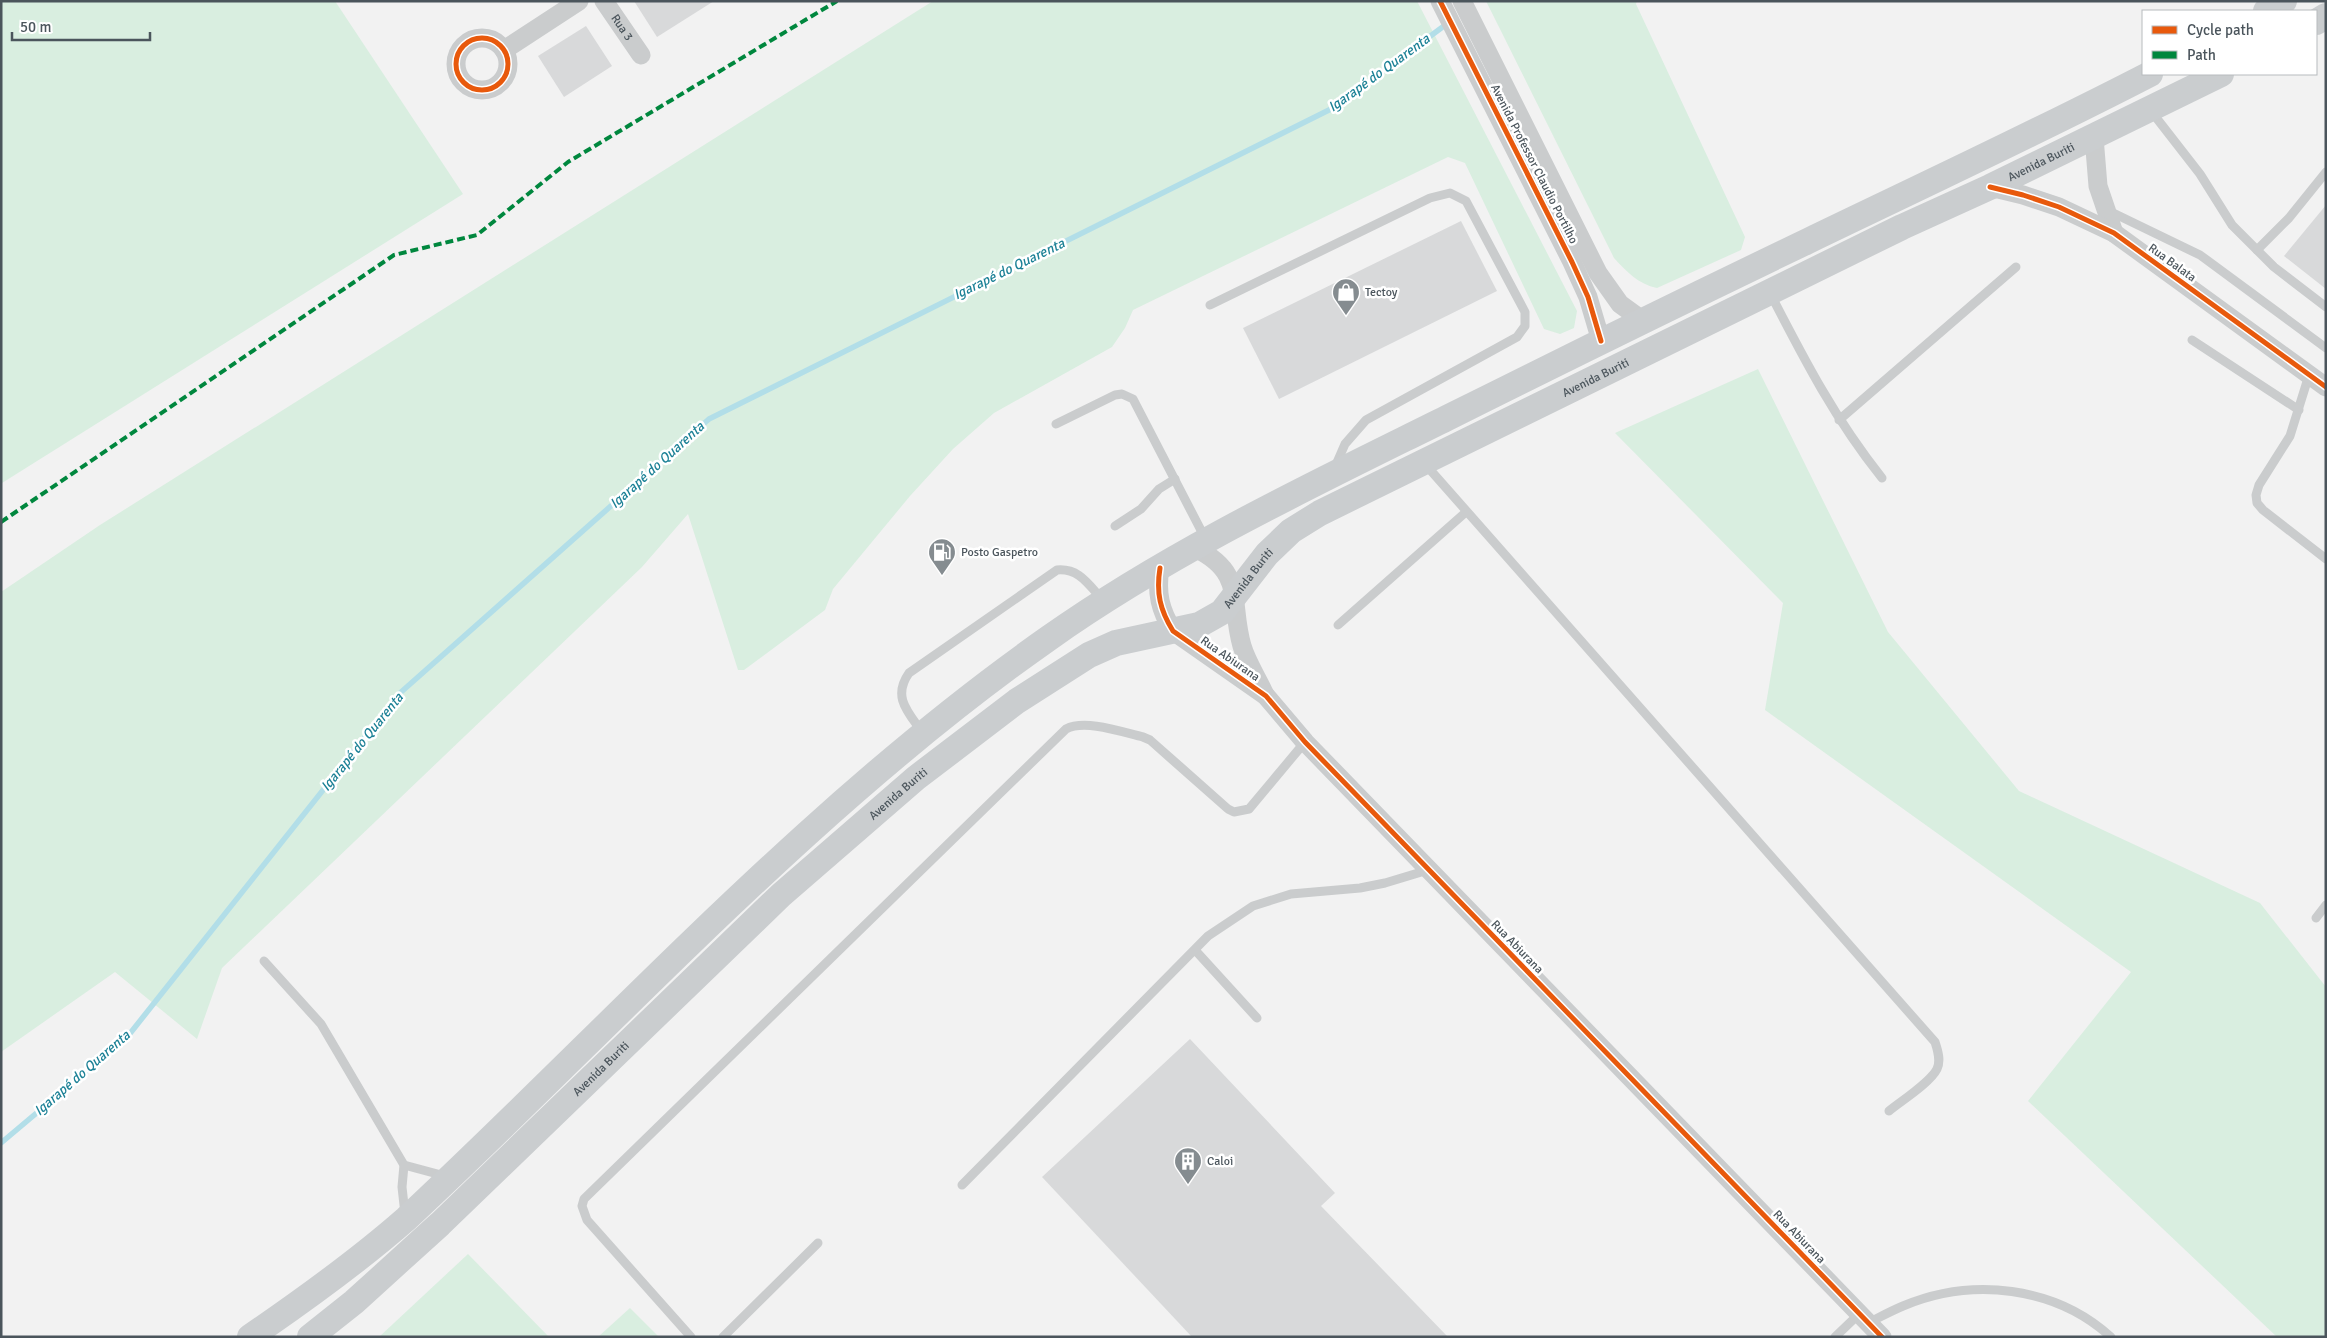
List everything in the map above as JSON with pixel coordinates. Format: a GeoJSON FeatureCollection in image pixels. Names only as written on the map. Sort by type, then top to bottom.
{"type":"FeatureCollection","features":[{"type":"Feature","properties":{"kind":"main road"},"geometry":{"type":"LineString","coordinates":[[2268,10],[2284,1]]}},
{"type":"Feature","properties":{"kind":"main road"},"geometry":{"type":"LineString","coordinates":[[250,1337],[313,1294],[371,1250],[406,1219],[816,823],[923,733],[991,679],[1104,601],[1201,545],[1332,475],[1642,320],[1988,155],[2148,75]]}},
{"type":"Feature","properties":{"kind":"main road","name":"Avenida Buriti"},"geometry":{"type":"LineString","coordinates":[[317,1333],[440,1224],[781,895],[916,778],[1017,700],[1089,655],[1116,643],[1199,624],[1222,612],[1267,554],[1291,531],[1320,513],[1902,227],[1990,187],[2219,75]]}},
{"type":"Feature","properties":{"kind":"street"},"geometry":{"type":"LineString","coordinates":[[504,50],[579,1]]}},
{"type":"Feature","properties":{"kind":"street","name":"Rua 3"},"geometry":{"type":"LineString","coordinates":[[604,1],[641,55]]}},
{"type":"Feature","properties":{"kind":"street","name":"Avenida Professor Claudio Portilho"},"geometry":{"type":"LineString","coordinates":[[1440,1],[1580,279],[1601,341]]}},
{"type":"Feature","properties":{"kind":"street"},"geometry":{"type":"LineString","coordinates":[[1462,1],[1598,272],[1620,304],[1642,320]]}},
{"type":"Feature","properties":{"kind":"street"},"geometry":{"type":"LineString","coordinates":[[2094,137],[2098,186],[2104,209],[2114,233]]}},
{"type":"Feature","properties":{"kind":"street","name":"Rua Balata"},"geometry":{"type":"LineString","coordinates":[[1990,187],[2023,195],[2059,207],[2114,233],[2326,387]]}},
{"type":"Feature","properties":{"kind":"street","name":"Rua Abiurana"},"geometry":{"type":"LineString","coordinates":[[1201,545],[1224,567],[1234,598],[1242,646],[1266,696],[1304,742],[1882,1337]]}},
{"type":"Feature","properties":{"kind":"street","name":"Rua Abiurana"},"geometry":{"type":"LineString","coordinates":[[1160,568],[1157,587],[1159,600],[1164,615],[1173,631],[1266,696]]}},
{"type":"Feature","properties":{"kind":"lane"},"geometry":{"type":"LineString","coordinates":[[2150,110],[2200,174],[2232,225],[2274,267],[2326,307]]}},
{"type":"Feature","properties":{"kind":"lane"},"geometry":{"type":"LineString","coordinates":[[2257,250],[2289,218],[2326,172]]}},
{"type":"Feature","properties":{"kind":"lane"},"geometry":{"type":"LineString","coordinates":[[1210,305],[1430,198],[1450,193],[1466,201],[1525,312],[1525,326],[1517,337],[1366,420],[1345,444],[1332,475]]}},
{"type":"Feature","properties":{"kind":"lane"},"geometry":{"type":"LineString","coordinates":[[2104,209],[2200,255],[2326,348]]}},
{"type":"Feature","properties":{"kind":"lane"},"geometry":{"type":"LineString","coordinates":[[1839,420],[2016,267]]}},
{"type":"Feature","properties":{"kind":"lane"},"geometry":{"type":"LineString","coordinates":[[1769,292],[1818,386],[1839,420],[1882,478]]}},
{"type":"Feature","properties":{"kind":"lane"},"geometry":{"type":"LineString","coordinates":[[2192,340],[2299,410]]}},
{"type":"Feature","properties":{"kind":"lane"},"geometry":{"type":"LineString","coordinates":[[2309,375],[2290,436],[2259,486],[2256,495],[2257,503],[2263,510],[2326,559]]}},
{"type":"Feature","properties":{"kind":"lane"},"geometry":{"type":"LineString","coordinates":[[1056,424],[1115,395],[1128,395],[1133,399],[1175,479],[1201,545]]}},
{"type":"Feature","properties":{"kind":"lane"},"geometry":{"type":"LineString","coordinates":[[1423,462],[1935,1042],[1939,1061],[1937,1069],[1889,1111]]}},
{"type":"Feature","properties":{"kind":"lane"},"geometry":{"type":"LineString","coordinates":[[1115,526],[1141,509],[1159,488],[1175,479]]}},
{"type":"Feature","properties":{"kind":"lane"},"geometry":{"type":"LineString","coordinates":[[1338,625],[1466,512]]}},
{"type":"Feature","properties":{"kind":"lane"},"geometry":{"type":"LineString","coordinates":[[923,733],[904,707],[902,699],[903,681],[909,673],[1056,570],[1073,571],[1081,576],[1104,601]]}},
{"type":"Feature","properties":{"kind":"lane"},"geometry":{"type":"LineString","coordinates":[[691,1337],[586,1220],[582,1206],[584,1199],[1066,729],[1078,724],[1143,737],[1157,745],[1228,810],[1234,812],[1250,809],[1304,742]]}},
{"type":"Feature","properties":{"kind":"lane"},"geometry":{"type":"LineString","coordinates":[[962,1184],[1208,936],[1254,906],[1291,894],[1360,888],[1385,883],[1428,870]]}},
{"type":"Feature","properties":{"kind":"lane"},"geometry":{"type":"LineString","coordinates":[[2316,918],[2326,905]]}},
{"type":"Feature","properties":{"kind":"lane"},"geometry":{"type":"LineString","coordinates":[[1195,950],[1257,1018]]}},
{"type":"Feature","properties":{"kind":"lane"},"geometry":{"type":"LineString","coordinates":[[264,961],[321,1024],[404,1165],[402,1187],[406,1219]]}},
{"type":"Feature","properties":{"kind":"lane"},"geometry":{"type":"LineString","coordinates":[[404,1165],[450,1178]]}},
{"type":"Feature","properties":{"kind":"lane"},"geometry":{"type":"LineString","coordinates":[[723,1337],[818,1243]]}},
{"type":"Feature","properties":{"kind":"lane"},"geometry":{"type":"LineString","coordinates":[[1835,1337],[1864,1318],[1941,1295],[1977,1290],[2015,1291],[2047,1299],[2077,1312],[2111,1337]]}},
{"type":"Feature","properties":{"kind":"green space"},"geometry":{"type":"Polygon","coordinates":[[[1,1],[335,1],[463,194],[2,483],[1,1]]]}},
{"type":"Feature","properties":{"kind":"green space"},"geometry":{"type":"Polygon","coordinates":[[[933,1],[1417,1],[1577,311],[1574,328],[1560,334],[1544,329],[1465,163],[1448,157],[1133,310],[1125,328],[1112,347],[994,413],[953,449],[910,496],[833,589],[825,610],[744,670],[738,670],[688,514],[642,567],[222,968],[197,1039],[115,972],[1,1052],[1,592],[100,525],[933,1]]]}},
{"type":"Feature","properties":{"kind":"green space"},"geometry":{"type":"Polygon","coordinates":[[[1486,1],[1637,1],[1636,4],[1745,237],[1741,250],[1657,288],[1644,284],[1633,277],[1614,258],[1486,1]]]}},
{"type":"Feature","properties":{"kind":"green space"},"geometry":{"type":"Polygon","coordinates":[[[1758,369],[1888,632],[2019,791],[2260,903],[2326,987],[2326,1337],[2277,1337],[2028,1101],[2131,972],[1765,710],[1783,603],[1615,433],[1758,369]]]}},
{"type":"Feature","properties":{"kind":"green space"},"geometry":{"type":"Polygon","coordinates":[[[468,1254],[549,1337],[379,1337],[468,1254]]]}},
{"type":"Feature","properties":{"kind":"green space"},"geometry":{"type":"Polygon","coordinates":[[[630,1308],[659,1337],[598,1337],[630,1308]]]}},
{"type":"Feature","properties":{"kind":"building"},"geometry":{"type":"Polygon","coordinates":[[[634,1],[714,1],[657,37],[634,1]]]}},
{"type":"Feature","properties":{"kind":"building"},"geometry":{"type":"Polygon","coordinates":[[[586,26],[612,66],[564,97],[538,56],[586,26]]]}},
{"type":"Feature","properties":{"kind":"building"},"geometry":{"type":"Polygon","coordinates":[[[2326,205],[2326,289],[2284,256],[2326,205]]]}},
{"type":"Feature","properties":{"kind":"building"},"geometry":{"type":"Polygon","coordinates":[[[1461,221],[1497,291],[1279,399],[1243,328],[1461,221]]]}},
{"type":"Feature","properties":{"kind":"building","name":"Caloi"},"geometry":{"type":"Polygon","coordinates":[[[1190,1039],[1335,1193],[1321,1206],[1448,1337],[1192,1337],[1042,1177],[1190,1039]]]}},
{"type":"Feature","properties":{"kind":"waterway","name":"Igarapé do Quarenta"},"geometry":{"type":"LineString","coordinates":[[1,1143],[128,1036],[400,693],[709,419],[1333,108],[1448,23]]}},
{"type":"Feature","properties":{"kind":"marked path"},"geometry":{"type":"LineString","coordinates":[[1,522],[394,255],[477,235],[568,162],[837,1]]}},
{"type":"Feature","properties":{"kind":"cycle path"},"geometry":{"type":"LineString","coordinates":[[1440,1],[1572,262],[1588,297],[1601,341]]}},
{"type":"Feature","properties":{"kind":"cycle path"},"geometry":{"type":"LineString","coordinates":[[482,38],[492,40],[500,46],[506,54],[508,64],[506,74],[500,82],[492,88],[482,90],[472,88],[464,82],[458,74],[456,64],[458,54],[464,46],[472,40],[482,38]]}},
{"type":"Feature","properties":{"kind":"cycle path"},"geometry":{"type":"LineString","coordinates":[[1990,187],[2023,195],[2059,207],[2114,233],[2326,387]]}},
{"type":"Feature","properties":{"kind":"cycle path"},"geometry":{"type":"LineString","coordinates":[[1160,568],[1160,601],[1173,631],[1266,696],[1305,742],[1882,1337]]}},
{"type":"Feature","properties":{"kind":"place","name":"Tectoy"},"geometry":{"type":"Point","coordinates":[1346,316]}},
{"type":"Feature","properties":{"kind":"place","name":"Posto Gaspetro"},"geometry":{"type":"Point","coordinates":[942,576]}},
{"type":"Feature","properties":{"kind":"place","name":"Caloi"},"geometry":{"type":"Point","coordinates":[1188,1185]}}]}
